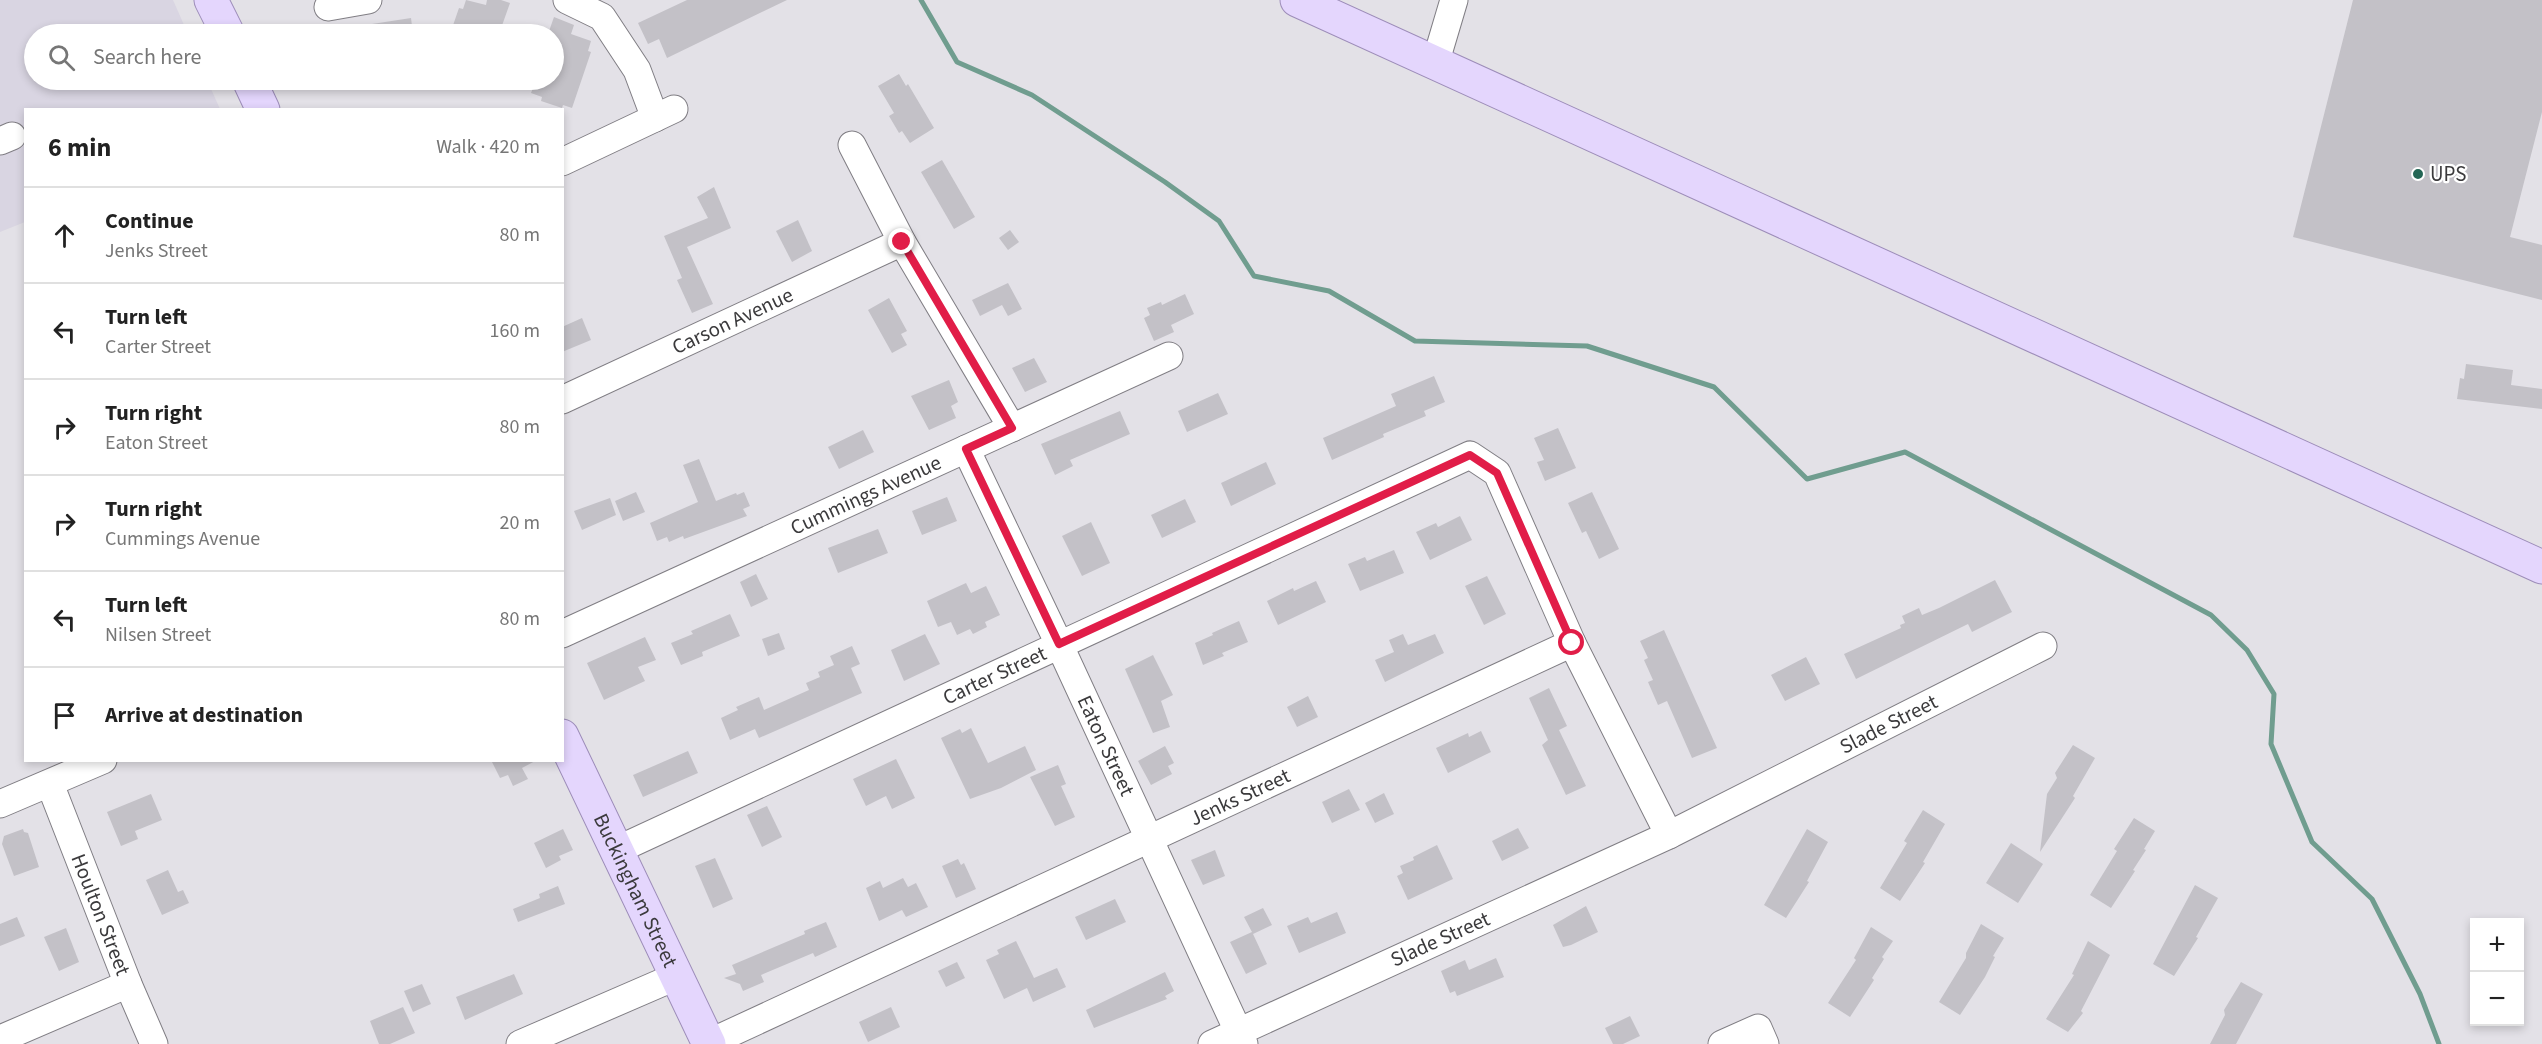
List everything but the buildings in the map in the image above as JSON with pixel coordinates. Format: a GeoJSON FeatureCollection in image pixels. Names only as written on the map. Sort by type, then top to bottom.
{"type":"FeatureCollection","features":[{"type":"Feature","properties":{"kind":"main road"},"geometry":{"type":"LineString","coordinates":[[211,0],[223,24]]}},
{"type":"Feature","properties":{"kind":"main road"},"geometry":{"type":"LineString","coordinates":[[1297,0],[2542,567]]}},
{"type":"Feature","properties":{"kind":"main road"},"geometry":{"type":"LineString","coordinates":[[254,90],[262,108]]}},
{"type":"Feature","properties":{"kind":"main road","name":"Buckingham Street"},"geometry":{"type":"LineString","coordinates":[[564,740],[709,1044]]}},
{"type":"Feature","properties":{"kind":"street"},"geometry":{"type":"LineString","coordinates":[[328,7],[368,0]]}},
{"type":"Feature","properties":{"kind":"street"},"geometry":{"type":"LineString","coordinates":[[564,161],[664,114],[602,18],[567,0]]}},
{"type":"Feature","properties":{"kind":"street"},"geometry":{"type":"LineString","coordinates":[[1435,64],[1454,0]]}},
{"type":"Feature","properties":{"kind":"street"},"geometry":{"type":"LineString","coordinates":[[852,146],[902,242],[1012,428]]}},
{"type":"Feature","properties":{"kind":"street","name":"Carson Avenue"},"geometry":{"type":"LineString","coordinates":[[564,399],[902,242]]}},
{"type":"Feature","properties":{"kind":"street","name":"Cummings Avenue"},"geometry":{"type":"LineString","coordinates":[[564,633],[1169,356]]}},
{"type":"Feature","properties":{"kind":"street","name":"Eaton Street"},"geometry":{"type":"LineString","coordinates":[[966,449],[1241,1038]]}},
{"type":"Feature","properties":{"kind":"street","name":"Carter Street"},"geometry":{"type":"LineString","coordinates":[[617,850],[1470,455],[1497,473],[1572,643]]}},
{"type":"Feature","properties":{"kind":"street"},"geometry":{"type":"LineString","coordinates":[[1572,643],[1669,835]]}},
{"type":"Feature","properties":{"kind":"street","name":"Jenks Street"},"geometry":{"type":"LineString","coordinates":[[709,1044],[1572,643]]}},
{"type":"Feature","properties":{"kind":"street","name":"Slade Street"},"geometry":{"type":"LineString","coordinates":[[1212,1044],[1241,1038],[1669,835],[2043,646]]}},
{"type":"Feature","properties":{"kind":"street"},"geometry":{"type":"LineString","coordinates":[[0,804],[99,762]]}},
{"type":"Feature","properties":{"kind":"street","name":"Houlton Street"},"geometry":{"type":"LineString","coordinates":[[50,784],[128,984],[154,1044]]}},
{"type":"Feature","properties":{"kind":"street"},"geometry":{"type":"LineString","coordinates":[[520,1044],[677,976]]}},
{"type":"Feature","properties":{"kind":"street"},"geometry":{"type":"LineString","coordinates":[[5,1037],[128,984]]}},
{"type":"Feature","properties":{"kind":"street"},"geometry":{"type":"LineString","coordinates":[[1722,1044],[1762,1036]]}},
{"type":"Feature","properties":{"kind":"shaded area"},"geometry":{"type":"Polygon","coordinates":[[[0,0],[173,0],[184,24],[24,24],[24,90],[211,90],[220,108],[24,108],[24,222],[0,232],[0,0]]]}},
{"type":"Feature","properties":{"kind":"waterway"},"geometry":{"type":"LineString","coordinates":[[921,0],[957,62],[1032,95],[1165,182],[1219,221],[1254,276],[1329,291],[1415,341],[1587,346],[1714,387],[1807,479],[1905,452],[2211,615],[2247,650],[2274,694],[2271,744],[2312,842],[2372,899],[2420,994],[2439,1044]]}},
{"type":"Feature","properties":{"kind":"place","name":"UPS"},"geometry":{"type":"Point","coordinates":[2418,174]}},
{"type":"Feature","properties":{"kind":"route"},"geometry":{"type":"LineString","coordinates":[[902,242],[1012,428],[966,449],[1059,644],[1470,455],[1497,473],[1572,643]]}}]}
